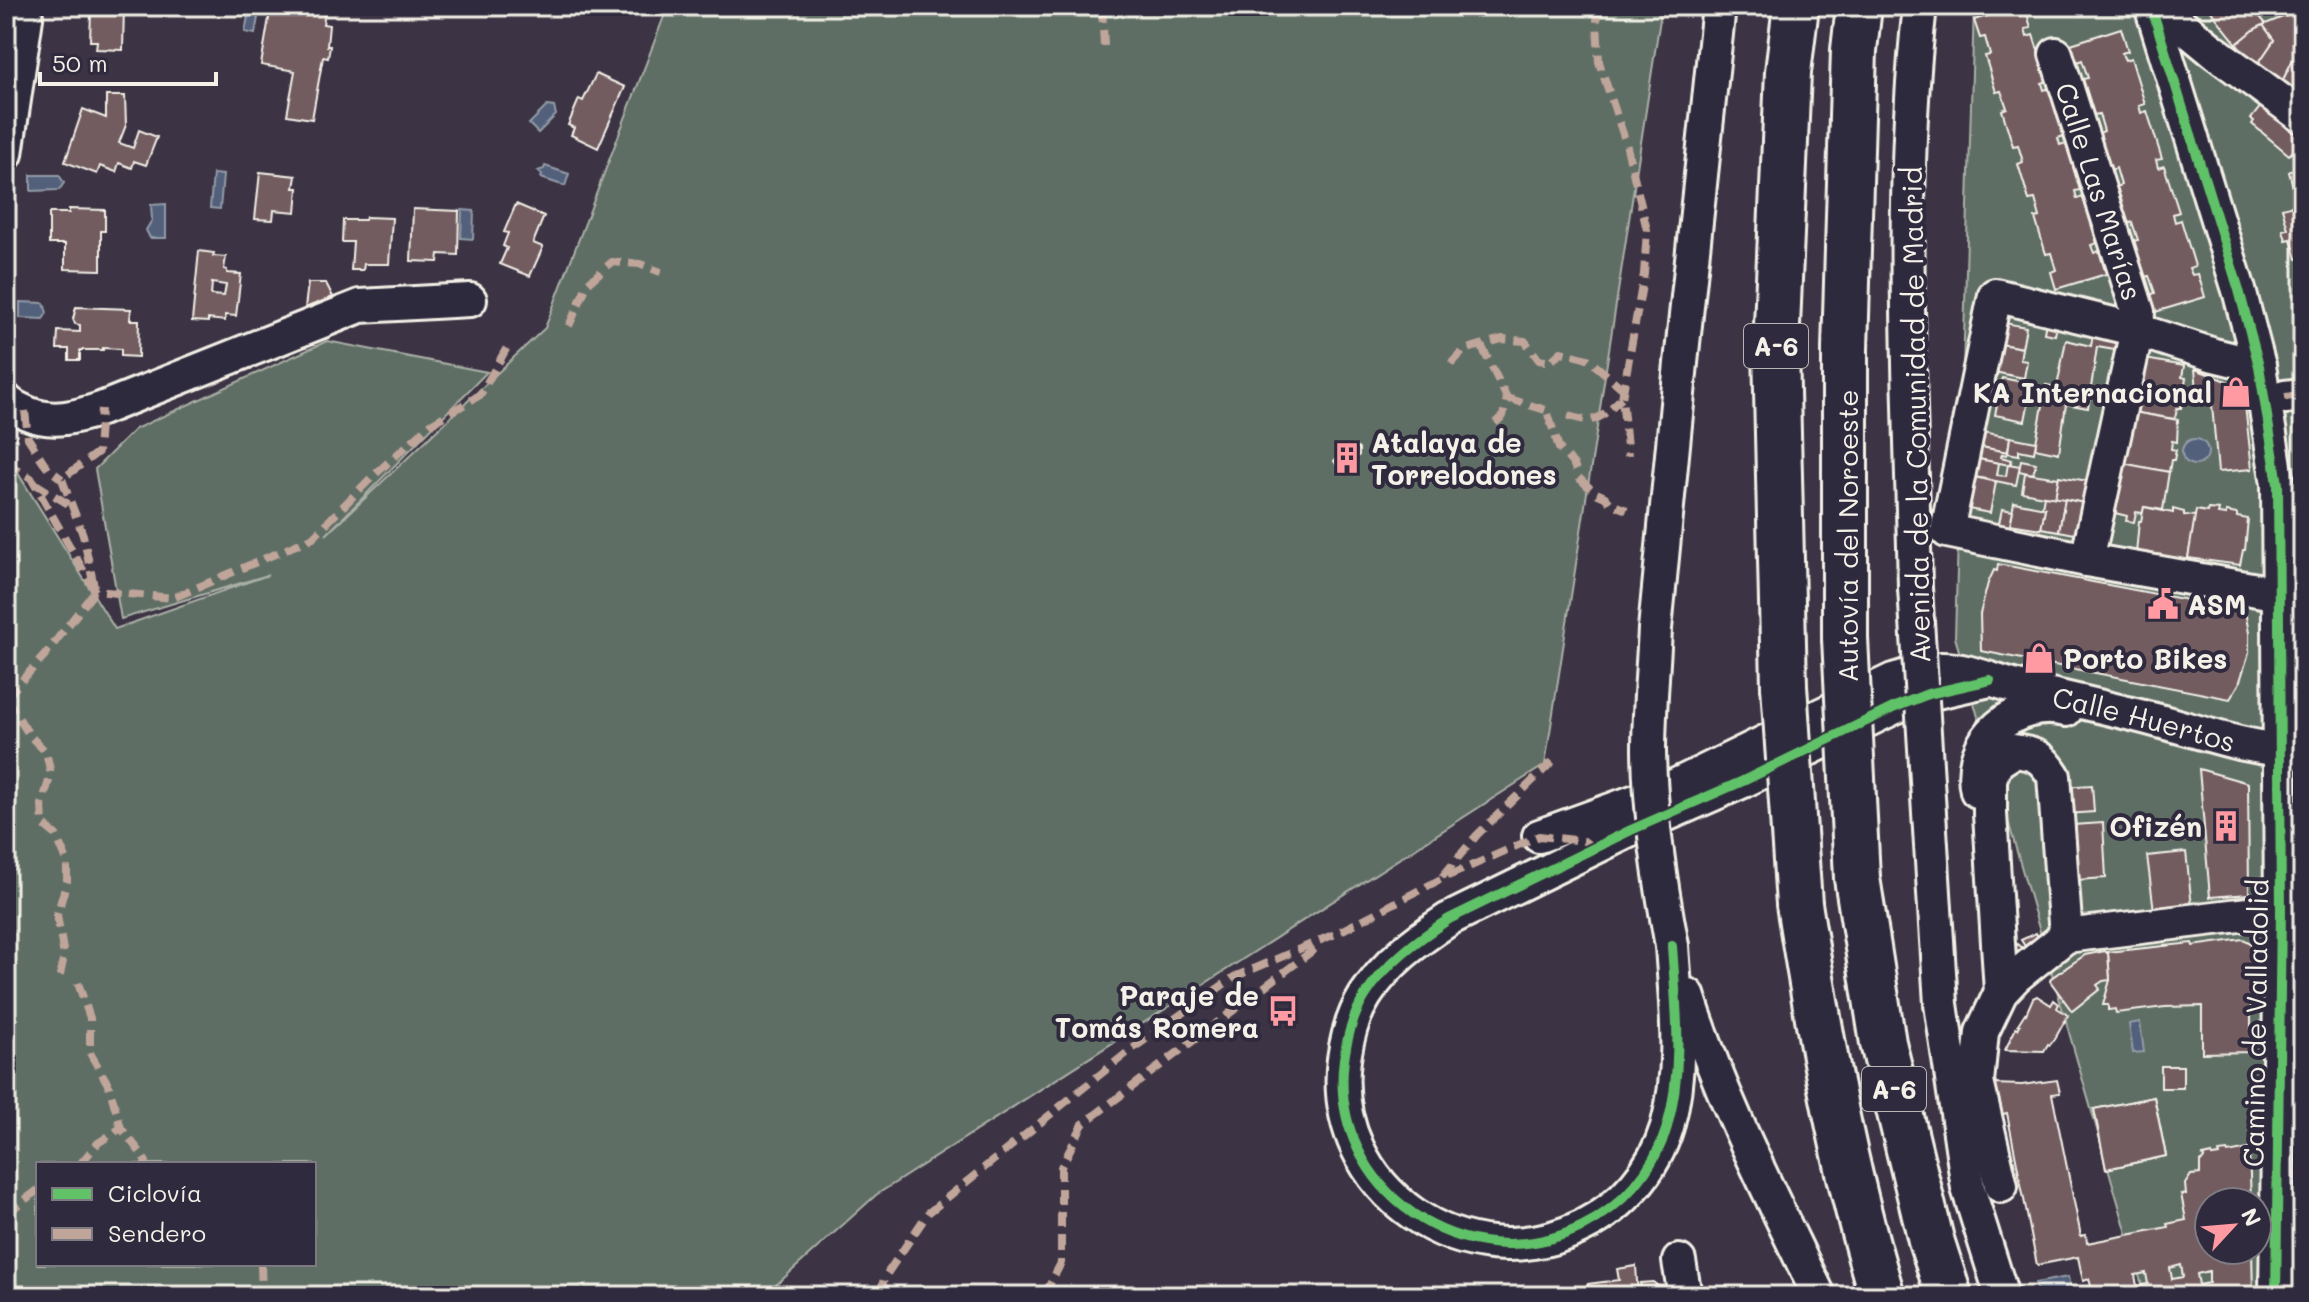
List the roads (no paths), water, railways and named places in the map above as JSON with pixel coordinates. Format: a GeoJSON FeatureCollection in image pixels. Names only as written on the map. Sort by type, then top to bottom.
{"type":"FeatureCollection","features":[{"type":"Feature","properties":{"kind":"highway","name":"A-6"},"geometry":{"type":"LineString","coordinates":[[1796,6],[1788,72],[1776,349],[1784,686],[1799,904],[1819,1033],[1864,1237],[1882,1296]]}},
{"type":"Feature","properties":{"kind":"highway","name":"Autovía del Noroeste"},"geometry":{"type":"LineString","coordinates":[[1859,6],[1854,50],[1845,349],[1845,638],[1857,878],[1883,1043],[1931,1240],[1949,1296]]}},
{"type":"Feature","properties":{"kind":"street"},"geometry":{"type":"LineString","coordinates":[[1719,6],[1655,629],[1649,750],[1654,832],[1672,946],[1678,1039],[1677,1083],[1666,1129],[1643,1176],[1619,1202],[1575,1230],[1531,1244],[1503,1245],[1472,1241],[1443,1231],[1421,1221],[1381,1186],[1352,1133],[1344,1104],[1342,1073],[1353,1019],[1364,997],[1396,958],[1414,943],[1449,919],[1631,830],[1743,781],[1895,707],[1928,694],[1990,680]]}},
{"type":"Feature","properties":{"kind":"street","name":"Avenida de la Comunidad de Madrid"},"geometry":{"type":"LineString","coordinates":[[1920,6],[1913,66],[1908,240],[1915,588],[1941,1004],[1968,1188],[2002,1296]]}},
{"type":"Feature","properties":{"kind":"street"},"geometry":{"type":"LineString","coordinates":[[2165,10],[2212,50],[2303,117]]}},
{"type":"Feature","properties":{"kind":"street"},"geometry":{"type":"LineString","coordinates":[[2001,1186],[1977,1082],[1982,1032],[2001,992],[2015,977],[2066,936],[2294,910],[2278,484],[2259,366],[2165,10]]}},
{"type":"Feature","properties":{"kind":"street"},"geometry":{"type":"LineString","coordinates":[[2165,10],[2257,293],[2294,396],[2289,751]]}},
{"type":"Feature","properties":{"kind":"street"},"geometry":{"type":"LineString","coordinates":[[6,154],[19,15]]}},
{"type":"Feature","properties":{"kind":"street","name":"Calle Las Marías"},"geometry":{"type":"LineString","coordinates":[[2056,54],[2138,312],[2137,330]]}},
{"type":"Feature","properties":{"kind":"street","name":"Calle Las Marías"},"geometry":{"type":"LineString","coordinates":[[2087,560],[1947,531],[1995,295],[2137,330],[2259,366]]}},
{"type":"Feature","properties":{"kind":"street"},"geometry":{"type":"LineString","coordinates":[[6,400],[39,418],[69,419],[360,306],[470,300]]}},
{"type":"Feature","properties":{"kind":"street"},"geometry":{"type":"LineString","coordinates":[[2137,330],[2087,560],[2280,594]]}},
{"type":"Feature","properties":{"kind":"street","name":"Calle Huertos"},"geometry":{"type":"LineString","coordinates":[[1539,836],[1666,790],[1893,680],[1926,670],[1958,670],[2241,743],[2289,751]]}},
{"type":"Feature","properties":{"kind":"street"},"geometry":{"type":"LineString","coordinates":[[1990,814],[1975,789],[1976,766],[1981,744],[1997,726],[2009,717],[2054,707],[2097,717],[2119,711]]}},
{"type":"Feature","properties":{"kind":"street"},"geometry":{"type":"LineString","coordinates":[[2001,992],[1990,778],[1997,762],[2014,751],[2034,754],[2045,762],[2054,776],[2066,936]]}},
{"type":"Feature","properties":{"kind":"street","name":"Camino de Valladolid"},"geometry":{"type":"LineString","coordinates":[[2276,1296],[2294,910]]}},
{"type":"Feature","properties":{"kind":"street","name":"Camino de Valladolid"},"geometry":{"type":"LineString","coordinates":[[2294,910],[2298,1296]]}},
{"type":"Feature","properties":{"kind":"street"},"geometry":{"type":"LineString","coordinates":[[1672,946],[1704,1045],[1819,1296]]}},
{"type":"Feature","properties":{"kind":"street"},"geometry":{"type":"LineString","coordinates":[[1679,1261],[1685,1296]]}},
{"type":"Feature","properties":{"kind":"water"},"geometry":{"type":"Polygon","coordinates":[[[250,6],[260,6],[255,34],[245,32],[250,6]]]}},
{"type":"Feature","properties":{"kind":"water"},"geometry":{"type":"Polygon","coordinates":[[[547,106],[554,107],[556,115],[538,133],[529,124],[547,106]]]}},
{"type":"Feature","properties":{"kind":"water"},"geometry":{"type":"Polygon","coordinates":[[[545,166],[569,174],[565,186],[541,178],[538,171],[545,166]]]}},
{"type":"Feature","properties":{"kind":"water"},"geometry":{"type":"Polygon","coordinates":[[[213,174],[223,175],[220,209],[210,208],[213,174]]]}},
{"type":"Feature","properties":{"kind":"water"},"geometry":{"type":"Polygon","coordinates":[[[31,175],[59,175],[64,183],[59,190],[31,191],[31,175]]]}},
{"type":"Feature","properties":{"kind":"water"},"geometry":{"type":"Polygon","coordinates":[[[166,204],[166,238],[150,238],[146,230],[152,220],[151,205],[166,204]]]}},
{"type":"Feature","properties":{"kind":"water"},"geometry":{"type":"Polygon","coordinates":[[[462,210],[474,211],[473,239],[461,238],[462,210]]]}},
{"type":"Feature","properties":{"kind":"water"},"geometry":{"type":"Polygon","coordinates":[[[20,302],[44,303],[47,313],[43,319],[20,318],[20,302]]]}},
{"type":"Feature","properties":{"kind":"water"},"geometry":{"type":"Polygon","coordinates":[[[2195,439],[2204,443],[2208,452],[2204,461],[2195,465],[2186,461],[2182,452],[2186,443],[2195,439]]]}},
{"type":"Feature","properties":{"kind":"water"},"geometry":{"type":"Polygon","coordinates":[[[2140,1022],[2144,1052],[2133,1053],[2129,1024],[2140,1022]]]}},
{"type":"Feature","properties":{"kind":"water"},"geometry":{"type":"Polygon","coordinates":[[[2068,1277],[2072,1296],[2038,1296],[2035,1283],[2068,1277]]]}},
{"type":"Feature","properties":{"kind":"place","name":"KA Internacional"},"geometry":{"type":"Point","coordinates":[2236,392]}},
{"type":"Feature","properties":{"kind":"place","name":"Atalaya de Torrelodones"},"geometry":{"type":"Point","coordinates":[1347,458]}},
{"type":"Feature","properties":{"kind":"place","name":"ASM"},"geometry":{"type":"Point","coordinates":[2163,604]}},
{"type":"Feature","properties":{"kind":"place","name":"Porto Bikes"},"geometry":{"type":"Point","coordinates":[2039,658]}},
{"type":"Feature","properties":{"kind":"place","name":"Ofizén"},"geometry":{"type":"Point","coordinates":[2226,826]}},
{"type":"Feature","properties":{"kind":"place","name":"Paraje de Tomás Romera"},"geometry":{"type":"Point","coordinates":[1283,1011]}}]}
